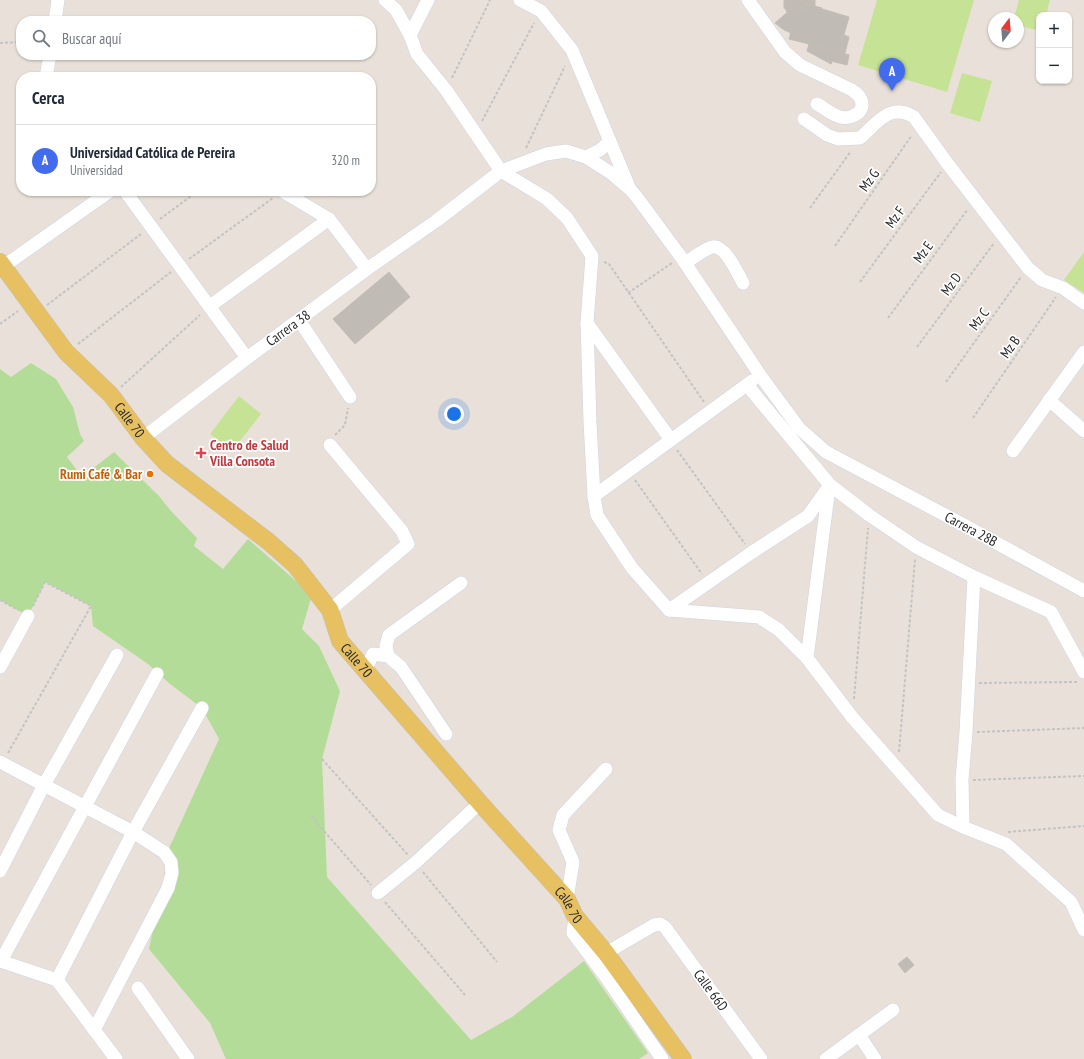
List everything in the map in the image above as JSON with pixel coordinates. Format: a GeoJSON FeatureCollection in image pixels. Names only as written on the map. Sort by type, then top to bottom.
{"type":"FeatureCollection","features":[{"type":"Feature","properties":{"kind":"main road","name":"Calle 70"},"geometry":{"type":"LineString","coordinates":[[2,264],[66,352],[112,395],[143,438],[167,464],[269,542],[295,565],[330,610],[340,641],[480,802],[567,899],[575,916],[606,953],[683,1059]]}},
{"type":"Feature","properties":{"kind":"street"},"geometry":{"type":"LineString","coordinates":[[56,16],[58,0]]}},
{"type":"Feature","properties":{"kind":"street"},"geometry":{"type":"LineString","coordinates":[[385,0],[396,10],[410,35],[417,54],[446,90],[501,171],[547,199],[567,218],[592,256],[587,323],[594,496],[597,515],[632,568],[669,610],[759,617],[779,630],[806,658],[852,717],[938,815],[963,828],[1006,844],[1072,902],[1084,930]]}},
{"type":"Feature","properties":{"kind":"street"},"geometry":{"type":"LineString","coordinates":[[410,35],[428,0]]}},
{"type":"Feature","properties":{"kind":"street"},"geometry":{"type":"LineString","coordinates":[[520,0],[541,11],[572,50],[630,189]]}},
{"type":"Feature","properties":{"kind":"street"},"geometry":{"type":"LineString","coordinates":[[748,0],[785,52],[800,66],[852,90],[859,96],[862,104],[860,110],[855,116],[848,118],[839,116],[818,104]]}},
{"type":"Feature","properties":{"kind":"street"},"geometry":{"type":"LineString","coordinates":[[47,72],[49,60]]}},
{"type":"Feature","properties":{"kind":"street"},"geometry":{"type":"LineString","coordinates":[[804,118],[827,135],[838,139],[860,138],[887,113],[895,111],[907,113],[920,124],[947,163],[1028,268],[1042,280],[1063,288],[1084,303]]}},
{"type":"Feature","properties":{"kind":"street"},"geometry":{"type":"LineString","coordinates":[[586,157],[600,150],[610,141]]}},
{"type":"Feature","properties":{"kind":"street","name":"Carrera 38"},"geometry":{"type":"LineString","coordinates":[[143,438],[247,358],[367,269],[436,221],[501,171],[546,154],[566,151],[586,157],[611,173],[630,189]]}},
{"type":"Feature","properties":{"kind":"street","name":"Carrera 28B"},"geometry":{"type":"LineString","coordinates":[[630,189],[640,200],[683,260],[760,375],[799,428],[826,452],[1084,591]]}},
{"type":"Feature","properties":{"kind":"street"},"geometry":{"type":"LineString","coordinates":[[2,264],[92,196]]}},
{"type":"Feature","properties":{"kind":"street"},"geometry":{"type":"LineString","coordinates":[[129,196],[247,358]]}},
{"type":"Feature","properties":{"kind":"street"},"geometry":{"type":"LineString","coordinates":[[290,196],[329,219],[367,269]]}},
{"type":"Feature","properties":{"kind":"street"},"geometry":{"type":"LineString","coordinates":[[210,306],[329,219]]}},
{"type":"Feature","properties":{"kind":"street"},"geometry":{"type":"LineString","coordinates":[[683,260],[712,247],[717,247],[725,252],[743,283]]}},
{"type":"Feature","properties":{"kind":"street"},"geometry":{"type":"LineString","coordinates":[[299,320],[350,397]]}},
{"type":"Feature","properties":{"kind":"street"},"geometry":{"type":"LineString","coordinates":[[587,323],[670,440]]}},
{"type":"Feature","properties":{"kind":"street"},"geometry":{"type":"LineString","coordinates":[[1013,451],[1084,352]]}},
{"type":"Feature","properties":{"kind":"street"},"geometry":{"type":"LineString","coordinates":[[594,496],[760,375]]}},
{"type":"Feature","properties":{"kind":"street"},"geometry":{"type":"LineString","coordinates":[[747,385],[830,485],[869,515],[916,547],[974,577],[1051,612],[1084,672]]}},
{"type":"Feature","properties":{"kind":"street"},"geometry":{"type":"LineString","coordinates":[[1049,400],[1084,431]]}},
{"type":"Feature","properties":{"kind":"street"},"geometry":{"type":"LineString","coordinates":[[330,445],[402,531],[408,544],[330,610]]}},
{"type":"Feature","properties":{"kind":"street"},"geometry":{"type":"LineString","coordinates":[[669,610],[751,553],[808,516],[830,485]]}},
{"type":"Feature","properties":{"kind":"street"},"geometry":{"type":"LineString","coordinates":[[806,658],[830,485]]}},
{"type":"Feature","properties":{"kind":"street"},"geometry":{"type":"LineString","coordinates":[[963,828],[962,780],[974,577]]}},
{"type":"Feature","properties":{"kind":"street"},"geometry":{"type":"LineString","coordinates":[[388,656],[386,646],[389,635],[461,583]]}},
{"type":"Feature","properties":{"kind":"street"},"geometry":{"type":"LineString","coordinates":[[0,667],[28,616]]}},
{"type":"Feature","properties":{"kind":"street"},"geometry":{"type":"LineString","coordinates":[[365,670],[373,654],[388,656],[401,667],[446,734]]}},
{"type":"Feature","properties":{"kind":"street"},"geometry":{"type":"LineString","coordinates":[[0,871],[44,785],[117,655]]}},
{"type":"Feature","properties":{"kind":"street"},"geometry":{"type":"LineString","coordinates":[[116,1059],[57,980],[0,961],[157,674]]}},
{"type":"Feature","properties":{"kind":"street"},"geometry":{"type":"LineString","coordinates":[[57,980],[133,832],[202,708]]}},
{"type":"Feature","properties":{"kind":"street"},"geometry":{"type":"LineString","coordinates":[[1,764],[133,832],[164,852],[171,862],[172,873],[168,888],[94,1030]]}},
{"type":"Feature","properties":{"kind":"street"},"geometry":{"type":"LineString","coordinates":[[567,899],[573,862],[559,830],[563,815],[606,769]]}},
{"type":"Feature","properties":{"kind":"street"},"geometry":{"type":"LineString","coordinates":[[378,893],[415,863],[480,802]]}},
{"type":"Feature","properties":{"kind":"street"},"geometry":{"type":"LineString","coordinates":[[575,916],[573,933],[606,977],[662,1059]]}},
{"type":"Feature","properties":{"kind":"street","name":"Calle 66D"},"geometry":{"type":"LineString","coordinates":[[606,953],[654,925],[660,924],[665,926],[761,1059]]}},
{"type":"Feature","properties":{"kind":"street"},"geometry":{"type":"LineString","coordinates":[[138,988],[188,1059]]}},
{"type":"Feature","properties":{"kind":"street"},"geometry":{"type":"LineString","coordinates":[[826,1059],[893,1010]]}},
{"type":"Feature","properties":{"kind":"street"},"geometry":{"type":"LineString","coordinates":[[859,1035],[875,1059]]}},
{"type":"Feature","properties":{"kind":"path"},"geometry":{"type":"LineString","coordinates":[[446,90],[490,0]]}},
{"type":"Feature","properties":{"kind":"path"},"geometry":{"type":"LineString","coordinates":[[475,133],[541,11]]}},
{"type":"Feature","properties":{"kind":"path"},"geometry":{"type":"LineString","coordinates":[[0,43],[16,42]]}},
{"type":"Feature","properties":{"kind":"path"},"geometry":{"type":"LineString","coordinates":[[518,164],[572,50]]}},
{"type":"Feature","properties":{"kind":"path","name":"Mz G"},"geometry":{"type":"LineString","coordinates":[[835,246],[920,124]]}},
{"type":"Feature","properties":{"kind":"path"},"geometry":{"type":"LineString","coordinates":[[810,208],[860,138]]}},
{"type":"Feature","properties":{"kind":"path","name":"Mz F"},"geometry":{"type":"LineString","coordinates":[[860,282],[947,163]]}},
{"type":"Feature","properties":{"kind":"path"},"geometry":{"type":"LineString","coordinates":[[0,324],[34,307],[151,226],[191,196]]}},
{"type":"Feature","properties":{"kind":"path","name":"Mz E"},"geometry":{"type":"LineString","coordinates":[[888,318],[975,199]]}},
{"type":"Feature","properties":{"kind":"path","name":"Mz D"},"geometry":{"type":"LineString","coordinates":[[917,347],[1001,234]]}},
{"type":"Feature","properties":{"kind":"path"},"geometry":{"type":"LineString","coordinates":[[592,256],[609,264],[711,411]]}},
{"type":"Feature","properties":{"kind":"path"},"geometry":{"type":"LineString","coordinates":[[628,293],[683,260]]}},
{"type":"Feature","properties":{"kind":"path","name":"Mz C"},"geometry":{"type":"LineString","coordinates":[[946,382],[1028,268]]}},
{"type":"Feature","properties":{"kind":"path","name":"Mz B"},"geometry":{"type":"LineString","coordinates":[[973,418],[1063,288]]}},
{"type":"Feature","properties":{"kind":"path"},"geometry":{"type":"LineString","coordinates":[[112,395],[210,306]]}},
{"type":"Feature","properties":{"kind":"path"},"geometry":{"type":"LineString","coordinates":[[330,445],[335,436],[345,426],[350,397]]}},
{"type":"Feature","properties":{"kind":"path"},"geometry":{"type":"LineString","coordinates":[[670,440],[751,553]]}},
{"type":"Feature","properties":{"kind":"path"},"geometry":{"type":"LineString","coordinates":[[629,471],[708,583]]}},
{"type":"Feature","properties":{"kind":"path"},"geometry":{"type":"LineString","coordinates":[[852,717],[869,515]]}},
{"type":"Feature","properties":{"kind":"path"},"geometry":{"type":"LineString","coordinates":[[898,770],[916,547]]}},
{"type":"Feature","properties":{"kind":"path"},"geometry":{"type":"LineString","coordinates":[[0,600],[28,616],[45,582],[91,606],[1,764]]}},
{"type":"Feature","properties":{"kind":"path"},"geometry":{"type":"LineString","coordinates":[[968,683],[1084,682]]}},
{"type":"Feature","properties":{"kind":"path"},"geometry":{"type":"LineString","coordinates":[[966,732],[1084,728]]}},
{"type":"Feature","properties":{"kind":"path"},"geometry":{"type":"LineString","coordinates":[[962,780],[1084,776]]}},
{"type":"Feature","properties":{"kind":"path"},"geometry":{"type":"LineString","coordinates":[[310,816],[465,995]]}},
{"type":"Feature","properties":{"kind":"path"},"geometry":{"type":"LineString","coordinates":[[1006,844],[1008,831],[1084,826]]}},
{"type":"Feature","properties":{"kind":"green space"},"geometry":{"type":"Polygon","coordinates":[[[877,0],[974,0],[947,92],[858,65],[877,0]]]}},
{"type":"Feature","properties":{"kind":"green space"},"geometry":{"type":"Polygon","coordinates":[[[1019,0],[1050,0],[1047,12],[1036,12],[1036,30],[1024,27],[1024,12],[1016,12],[1019,0]]]}},
{"type":"Feature","properties":{"kind":"green space"},"geometry":{"type":"Polygon","coordinates":[[[962,73],[992,81],[980,122],[950,113],[962,73]]]}},
{"type":"Feature","properties":{"kind":"green space"},"geometry":{"type":"Polygon","coordinates":[[[1084,252],[1084,293],[1064,280],[1084,252]]]}},
{"type":"Feature","properties":{"kind":"green space"},"geometry":{"type":"Polygon","coordinates":[[[31,363],[56,379],[73,407],[80,434],[84,441],[67,457],[82,477],[114,452],[159,496],[197,538],[194,546],[223,569],[248,539],[312,595],[302,629],[319,646],[340,691],[322,759],[327,877],[471,1040],[512,1017],[584,961],[648,1053],[639,1059],[226,1059],[210,1023],[149,949],[170,846],[219,739],[202,708],[170,684],[148,664],[93,626],[91,606],[45,582],[28,616],[0,600],[0,369],[11,377],[31,363]]]}},
{"type":"Feature","properties":{"kind":"green space"},"geometry":{"type":"Polygon","coordinates":[[[239,396],[261,414],[232,451],[210,434],[239,396]]]}},
{"type":"Feature","properties":{"kind":"building"},"geometry":{"type":"Polygon","coordinates":[[[784,0],[815,0],[815,6],[799,2],[787,12],[784,7],[784,0]]]}},
{"type":"Feature","properties":{"kind":"building"},"geometry":{"type":"Polygon","coordinates":[[[799,2],[804,3],[802,8],[798,7],[791,33],[775,23],[799,2]]]}},
{"type":"Feature","properties":{"kind":"building"},"geometry":{"type":"Polygon","coordinates":[[[804,3],[822,8],[819,8],[818,13],[802,8],[804,3]]]}},
{"type":"Feature","properties":{"kind":"building"},"geometry":{"type":"Polygon","coordinates":[[[798,7],[818,13],[809,44],[789,39],[798,7]]]}},
{"type":"Feature","properties":{"kind":"building"},"geometry":{"type":"Polygon","coordinates":[[[819,8],[849,17],[843,38],[813,30],[819,8]]]}},
{"type":"Feature","properties":{"kind":"building"},"geometry":{"type":"Polygon","coordinates":[[[813,30],[843,38],[840,52],[809,44],[813,30]]]}},
{"type":"Feature","properties":{"kind":"building"},"geometry":{"type":"Polygon","coordinates":[[[844,35],[849,37],[845,53],[840,52],[844,35]]]}},
{"type":"Feature","properties":{"kind":"building"},"geometry":{"type":"Polygon","coordinates":[[[809,44],[830,49],[827,60],[832,61],[831,64],[807,51],[809,44]]]}},
{"type":"Feature","properties":{"kind":"building"},"geometry":{"type":"Polygon","coordinates":[[[830,49],[849,55],[847,65],[827,60],[830,49]]]}},
{"type":"Feature","properties":{"kind":"building"},"geometry":{"type":"Polygon","coordinates":[[[389,272],[410,297],[355,344],[333,319],[389,272]]]}},
{"type":"Feature","properties":{"kind":"building"},"geometry":{"type":"Polygon","coordinates":[[[907,957],[914,965],[905,973],[898,964],[907,957]]]}},
{"type":"Feature","properties":{"kind":"place","name":"Universidad Católica de Pereira"},"geometry":{"type":"Point","coordinates":[892,91]}},
{"type":"Feature","properties":{"kind":"place","name":"Centro de Salud Villa Consota"},"geometry":{"type":"Point","coordinates":[201,453]}},
{"type":"Feature","properties":{"kind":"place","name":"Rumi Café & Bar"},"geometry":{"type":"Point","coordinates":[150,474]}}]}
